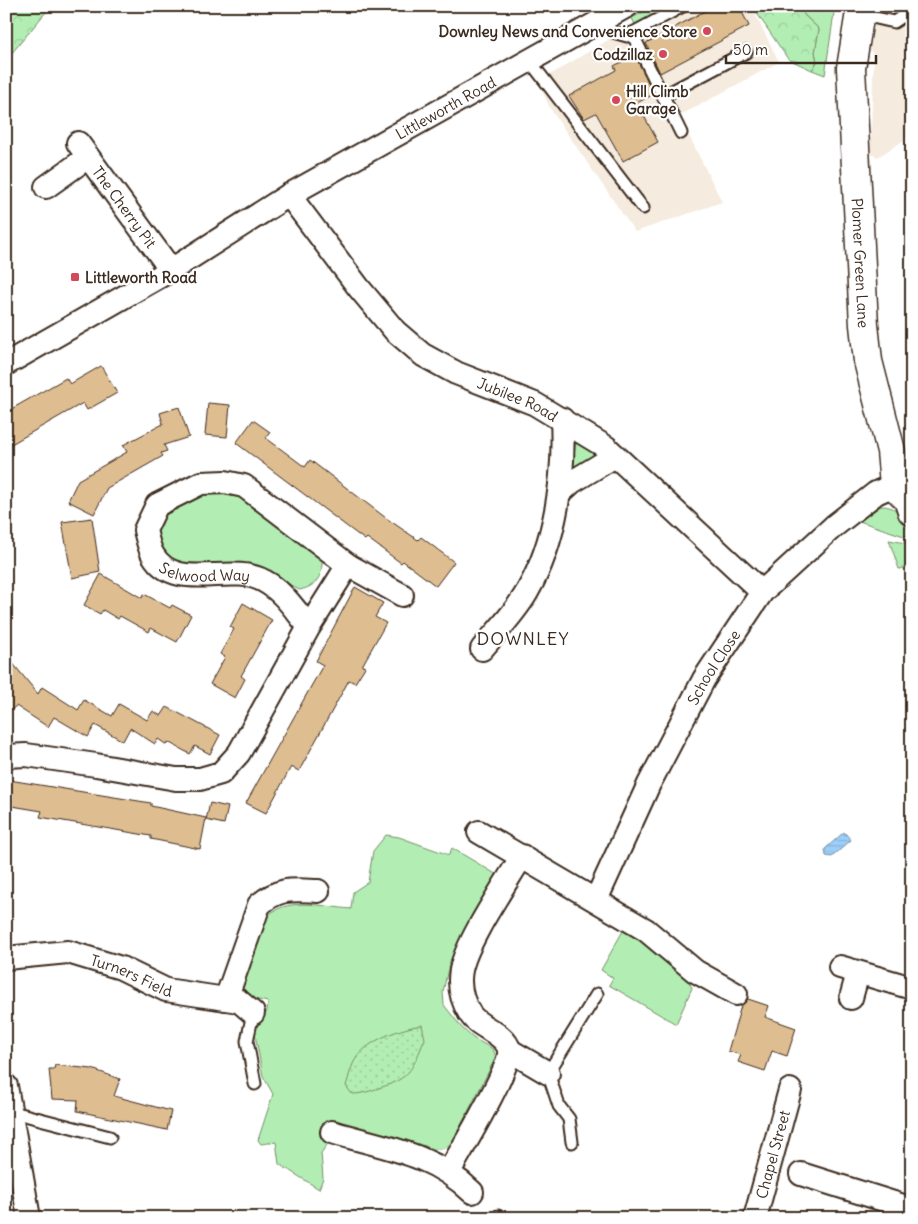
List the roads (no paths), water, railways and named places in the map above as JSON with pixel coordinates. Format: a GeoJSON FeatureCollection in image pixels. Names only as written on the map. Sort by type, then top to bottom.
{"type":"FeatureCollection","features":[{"type":"Feature","properties":{"kind":"street","name":"Littleworth Road"},"geometry":{"type":"LineString","coordinates":[[6,364],[171,270],[290,195],[529,60],[594,14],[627,6]]}},
{"type":"Feature","properties":{"kind":"street","name":"Plomer Green Lane"},"geometry":{"type":"LineString","coordinates":[[860,10],[851,68],[864,325],[868,361],[891,451],[903,484]]}},
{"type":"Feature","properties":{"kind":"street","name":"The Cherry Pit"},"geometry":{"type":"LineString","coordinates":[[46,187],[83,150],[171,270]]}},
{"type":"Feature","properties":{"kind":"street","name":"Jubilee Road"},"geometry":{"type":"LineString","coordinates":[[290,195],[359,288],[395,330],[423,355],[456,373],[535,404],[606,447],[762,592]]}},
{"type":"Feature","properties":{"kind":"street"},"geometry":{"type":"LineString","coordinates":[[482,649],[526,595],[536,575],[559,494],[564,446],[562,419]]}},
{"type":"Feature","properties":{"kind":"street"},"geometry":{"type":"LineString","coordinates":[[559,494],[572,482],[615,456]]}},
{"type":"Feature","properties":{"kind":"street","name":"Selwood Way"},"geometry":{"type":"LineString","coordinates":[[309,627],[282,594],[263,580],[240,573],[184,576],[165,568],[153,556],[144,530],[157,505],[201,483],[225,482],[244,486],[348,565],[402,595]]}},
{"type":"Feature","properties":{"kind":"street"},"geometry":{"type":"LineString","coordinates":[[903,484],[912,510]]}},
{"type":"Feature","properties":{"kind":"street","name":"School Close"},"geometry":{"type":"LineString","coordinates":[[596,900],[649,784],[704,680],[762,592],[834,526],[876,493],[903,484]]}},
{"type":"Feature","properties":{"kind":"street"},"geometry":{"type":"LineString","coordinates":[[6,756],[26,756],[96,764],[176,779],[200,780],[221,773],[239,753],[309,627],[348,565]]}},
{"type":"Feature","properties":{"kind":"street"},"geometry":{"type":"LineString","coordinates":[[479,832],[646,930],[695,971],[736,994]]}},
{"type":"Feature","properties":{"kind":"street"},"geometry":{"type":"LineString","coordinates":[[522,856],[473,941],[461,970],[460,986],[464,1003],[472,1017],[505,1042],[509,1050],[548,1073]]}},
{"type":"Feature","properties":{"kind":"street"},"geometry":{"type":"LineString","coordinates":[[226,999],[259,905],[270,895],[286,890],[318,891]]}},
{"type":"Feature","properties":{"kind":"street","name":"Turners Field"},"geometry":{"type":"LineString","coordinates":[[6,958],[68,952],[121,968],[166,990],[239,1001],[253,1013]]}},
{"type":"Feature","properties":{"kind":"street"},"geometry":{"type":"LineString","coordinates":[[851,998],[849,970],[912,988]]}},
{"type":"Feature","properties":{"kind":"street"},"geometry":{"type":"LineString","coordinates":[[449,1172],[502,1074],[509,1050]]}},
{"type":"Feature","properties":{"kind":"street"},"geometry":{"type":"LineString","coordinates":[[6,1086],[29,1218]]}},
{"type":"Feature","properties":{"kind":"street","name":"Chapel Street"},"geometry":{"type":"LineString","coordinates":[[755,1218],[790,1090]]}},
{"type":"Feature","properties":{"kind":"street"},"geometry":{"type":"LineString","coordinates":[[332,1132],[419,1156],[449,1172],[474,1193]]}},
{"type":"Feature","properties":{"kind":"street"},"geometry":{"type":"LineString","coordinates":[[801,1174],[900,1205],[910,1214],[911,1218]]}},
{"type":"Feature","properties":{"kind":"lane"},"geometry":{"type":"LineString","coordinates":[[594,14],[613,32],[627,36],[683,6]]}},
{"type":"Feature","properties":{"kind":"lane"},"geometry":{"type":"LineString","coordinates":[[860,10],[894,22],[909,12],[912,6]]}},
{"type":"Feature","properties":{"kind":"lane"},"geometry":{"type":"LineString","coordinates":[[632,33],[681,132]]}},
{"type":"Feature","properties":{"kind":"lane"},"geometry":{"type":"LineString","coordinates":[[663,96],[746,52]]}},
{"type":"Feature","properties":{"kind":"lane"},"geometry":{"type":"LineString","coordinates":[[529,60],[643,208]]}},
{"type":"Feature","properties":{"kind":"lane"},"geometry":{"type":"LineString","coordinates":[[572,1142],[569,1119],[559,1106],[548,1073],[597,994]]}},
{"type":"Feature","properties":{"kind":"lane"},"geometry":{"type":"LineString","coordinates":[[253,1013],[247,1041],[255,1084]]}},
{"type":"Feature","properties":{"kind":"lane"},"geometry":{"type":"LineString","coordinates":[[9,1111],[110,1136]]}},
{"type":"Feature","properties":{"kind":"water"},"geometry":{"type":"Polygon","coordinates":[[[844,832],[851,840],[832,857],[826,856],[825,849],[844,832]]]}},
{"type":"Feature","properties":{"kind":"place","name":"Downley News and Convenience Store"},"geometry":{"type":"Point","coordinates":[707,31]}},
{"type":"Feature","properties":{"kind":"place","name":"Codzillaz"},"geometry":{"type":"Point","coordinates":[663,54]}},
{"type":"Feature","properties":{"kind":"place","name":"Hill Climb Garage"},"geometry":{"type":"Point","coordinates":[616,100]}},
{"type":"Feature","properties":{"kind":"place","name":"Littleworth Road"},"geometry":{"type":"Point","coordinates":[75,277]}},
{"type":"Feature","properties":{"kind":"district","name":"DOWNLEY"},"geometry":{"type":"Point","coordinates":[523,638]}}]}
